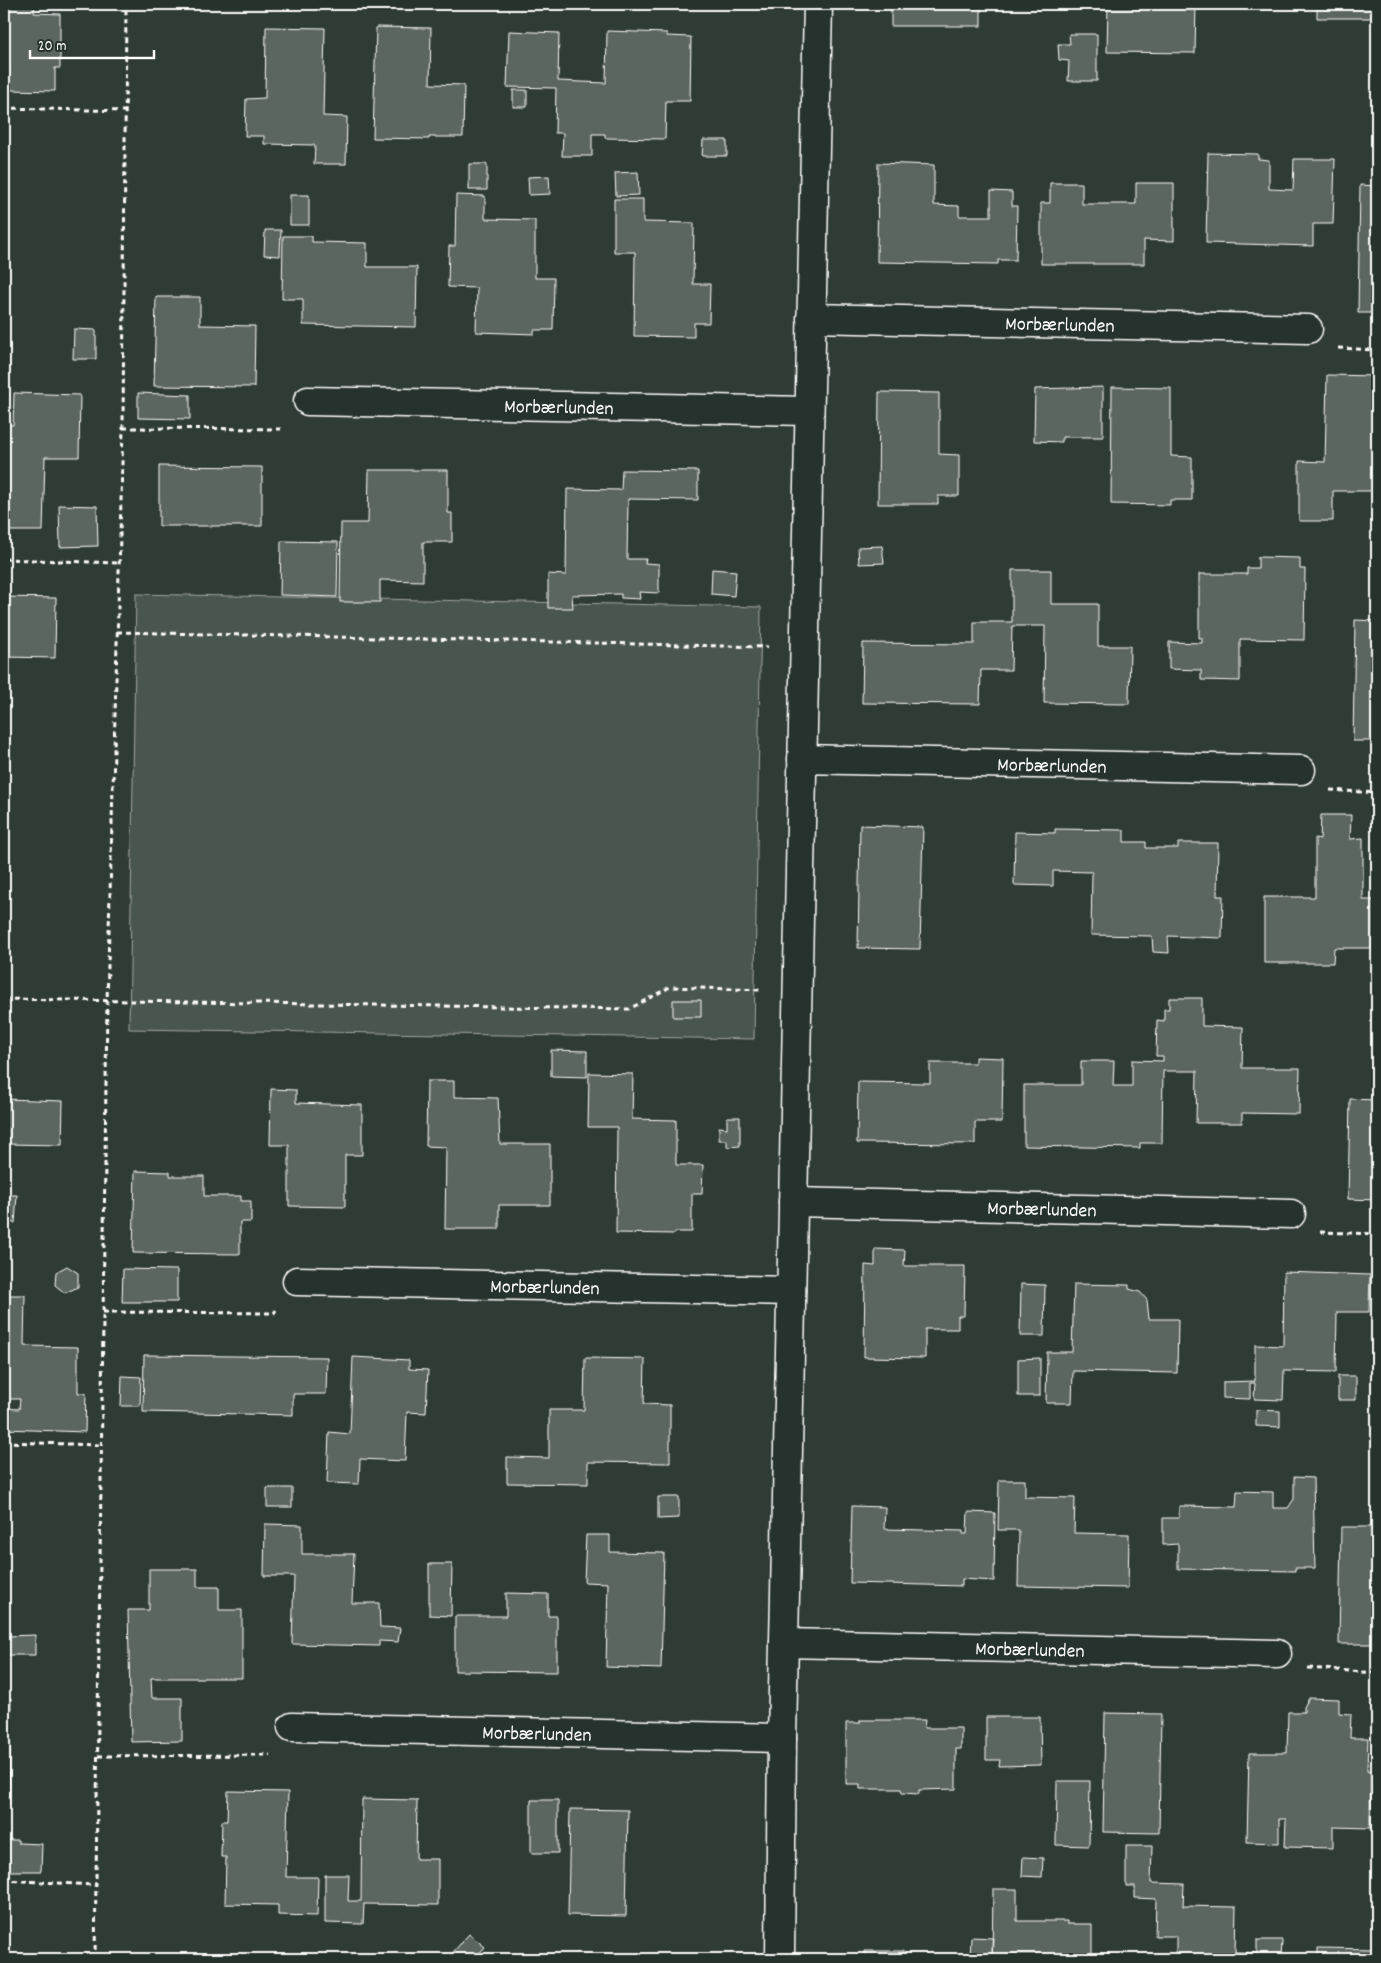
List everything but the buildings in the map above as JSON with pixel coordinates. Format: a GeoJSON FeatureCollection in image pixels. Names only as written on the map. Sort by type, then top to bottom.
{"type":"FeatureCollection","features":[{"type":"Feature","properties":{"kind":"street"},"geometry":{"type":"LineString","coordinates":[[780,1959],[782,1738],[818,4]]}},
{"type":"Feature","properties":{"kind":"street","name":"Morbærlunden"},"geometry":{"type":"LineString","coordinates":[[811,318],[1308,329]]}},
{"type":"Feature","properties":{"kind":"street","name":"Morbærlunden"},"geometry":{"type":"LineString","coordinates":[[308,401],[810,412]]}},
{"type":"Feature","properties":{"kind":"street","name":"Morbærlunden"},"geometry":{"type":"LineString","coordinates":[[802,759],[1301,770]]}},
{"type":"Feature","properties":{"kind":"street","name":"Morbærlunden"},"geometry":{"type":"LineString","coordinates":[[793,1202],[1291,1214]]}},
{"type":"Feature","properties":{"kind":"street","name":"Morbærlunden"},"geometry":{"type":"LineString","coordinates":[[298,1280],[791,1291]]}},
{"type":"Feature","properties":{"kind":"street","name":"Morbærlunden"},"geometry":{"type":"LineString","coordinates":[[784,1642],[1277,1654]]}},
{"type":"Feature","properties":{"kind":"street","name":"Morbærlunden"},"geometry":{"type":"LineString","coordinates":[[292,1727],[782,1738]]}},
{"type":"Feature","properties":{"kind":"path"},"geometry":{"type":"LineString","coordinates":[[95,1959],[107,1002],[123,428],[126,4]]}},
{"type":"Feature","properties":{"kind":"path"},"geometry":{"type":"LineString","coordinates":[[4,108],[126,111]]}},
{"type":"Feature","properties":{"kind":"path"},"geometry":{"type":"LineString","coordinates":[[123,428],[284,429],[308,401]]}},
{"type":"Feature","properties":{"kind":"path"},"geometry":{"type":"LineString","coordinates":[[4,558],[118,563]]}},
{"type":"Feature","properties":{"kind":"path"},"geometry":{"type":"LineString","coordinates":[[117,632],[805,648]]}},
{"type":"Feature","properties":{"kind":"path"},"geometry":{"type":"LineString","coordinates":[[1301,770],[1325,790],[1377,792]]}},
{"type":"Feature","properties":{"kind":"path"},"geometry":{"type":"LineString","coordinates":[[4,999],[628,1009],[670,988],[797,992]]}},
{"type":"Feature","properties":{"kind":"path"},"geometry":{"type":"LineString","coordinates":[[1291,1214],[1317,1232],[1377,1234]]}},
{"type":"Feature","properties":{"kind":"path"},"geometry":{"type":"LineString","coordinates":[[103,1312],[274,1313],[298,1280]]}},
{"type":"Feature","properties":{"kind":"path"},"geometry":{"type":"LineString","coordinates":[[4,1442],[102,1445]]}},
{"type":"Feature","properties":{"kind":"path"},"geometry":{"type":"LineString","coordinates":[[1277,1654],[1310,1669],[1377,1673]]}},
{"type":"Feature","properties":{"kind":"path"},"geometry":{"type":"LineString","coordinates":[[98,1756],[271,1755],[292,1727]]}},
{"type":"Feature","properties":{"kind":"path"},"geometry":{"type":"LineString","coordinates":[[4,1880],[96,1885]]}},
{"type":"Feature","properties":{"kind":"shaded area"},"geometry":{"type":"Polygon","coordinates":[[[136,594],[761,607],[754,1039],[129,1029],[136,594]]]}}]}
